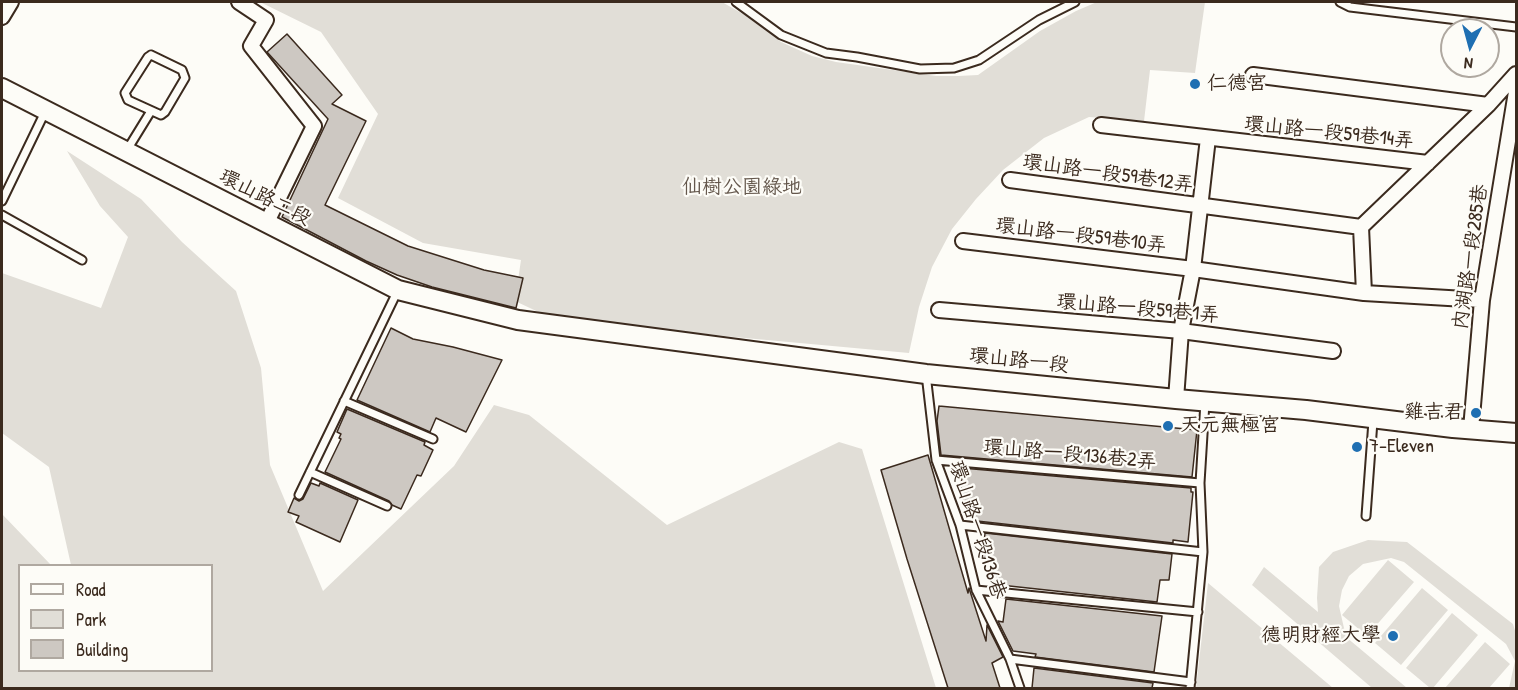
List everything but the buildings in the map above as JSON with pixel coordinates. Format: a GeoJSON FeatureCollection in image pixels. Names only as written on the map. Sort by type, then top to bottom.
{"type":"FeatureCollection","features":[{"type":"Feature","properties":{"kind":"street"},"geometry":{"type":"LineString","coordinates":[[2,17],[11,2]]}},
{"type":"Feature","properties":{"kind":"street"},"geometry":{"type":"LineString","coordinates":[[239,2],[266,20],[251,46],[314,126],[266,224]]}},
{"type":"Feature","properties":{"kind":"street","name":"環山路一段59巷14弄"},"geometry":{"type":"LineString","coordinates":[[1101,125],[1428,163],[1488,105],[1516,74]]}},
{"type":"Feature","properties":{"kind":"street"},"geometry":{"type":"LineString","coordinates":[[1253,75],[1488,105]]}},
{"type":"Feature","properties":{"kind":"street","name":"環山路二段"},"geometry":{"type":"LineString","coordinates":[[2,88],[45,112],[398,290],[518,320]]}},
{"type":"Feature","properties":{"kind":"street","name":"內湖路一段285巷"},"geometry":{"type":"LineString","coordinates":[[1471,429],[1482,300],[1516,92]]}},
{"type":"Feature","properties":{"kind":"street"},"geometry":{"type":"LineString","coordinates":[[1176,399],[1181,331],[1193,269],[1208,138]]}},
{"type":"Feature","properties":{"kind":"street"},"geometry":{"type":"LineString","coordinates":[[1364,293],[1361,227],[1428,163]]}},
{"type":"Feature","properties":{"kind":"street","name":"環山路一段59巷12弄"},"geometry":{"type":"LineString","coordinates":[[1010,180],[1361,227]]}},
{"type":"Feature","properties":{"kind":"street","name":"環山路一段59巷10弄"},"geometry":{"type":"LineString","coordinates":[[963,241],[1193,269],[1364,293],[1482,300]]}},
{"type":"Feature","properties":{"kind":"street","name":"環山路一段59巷1弄"},"geometry":{"type":"LineString","coordinates":[[939,310],[1181,331],[1333,351]]}},
{"type":"Feature","properties":{"kind":"street","name":"環山路一段"},"geometry":{"type":"LineString","coordinates":[[518,320],[926,374],[1306,410],[1516,433]]}},
{"type":"Feature","properties":{"kind":"lane"},"geometry":{"type":"LineString","coordinates":[[736,2],[780,35],[826,53],[920,69],[954,68],[979,60],[1039,20],[1075,2]]}},
{"type":"Feature","properties":{"kind":"lane"},"geometry":{"type":"LineString","coordinates":[[1340,2],[1350,7],[1516,27]]}},
{"type":"Feature","properties":{"kind":"lane"},"geometry":{"type":"LineString","coordinates":[[151,55],[182,70],[185,78],[165,112],[157,115],[151,111],[128,99],[125,93],[151,55]]}},
{"type":"Feature","properties":{"kind":"lane"},"geometry":{"type":"LineString","coordinates":[[126,153],[151,111]]}},
{"type":"Feature","properties":{"kind":"lane"},"geometry":{"type":"LineString","coordinates":[[2,201],[45,112]]}},
{"type":"Feature","properties":{"kind":"lane"},"geometry":{"type":"LineString","coordinates":[[2,215],[82,260]]}},
{"type":"Feature","properties":{"kind":"lane"},"geometry":{"type":"LineString","coordinates":[[299,495],[398,290]]}},
{"type":"Feature","properties":{"kind":"lane","name":"環山路一段136巷"},"geometry":{"type":"LineString","coordinates":[[926,374],[936,460],[960,525],[976,590],[1010,659],[1020,688]]}},
{"type":"Feature","properties":{"kind":"lane"},"geometry":{"type":"LineString","coordinates":[[344,401],[433,439]]}},
{"type":"Feature","properties":{"kind":"lane"},"geometry":{"type":"LineString","coordinates":[[1010,659],[1190,685],[1203,552],[1200,483],[1205,402]]}},
{"type":"Feature","properties":{"kind":"lane"},"geometry":{"type":"LineString","coordinates":[[1366,516],[1374,418]]}},
{"type":"Feature","properties":{"kind":"lane","name":"環山路一段136巷2弄"},"geometry":{"type":"LineString","coordinates":[[936,460],[1200,483]]}},
{"type":"Feature","properties":{"kind":"lane"},"geometry":{"type":"LineString","coordinates":[[310,472],[387,506]]}},
{"type":"Feature","properties":{"kind":"lane"},"geometry":{"type":"LineString","coordinates":[[960,525],[1203,552]]}},
{"type":"Feature","properties":{"kind":"lane"},"geometry":{"type":"LineString","coordinates":[[976,590],[1198,612]]}},
{"type":"Feature","properties":{"kind":"green space","name":"仙樹公園綠地"},"geometry":{"type":"Polygon","coordinates":[[[260,2],[722,2],[743,14],[781,42],[812,56],[836,62],[936,76],[958,76],[978,75],[1040,31],[1097,2],[1205,2],[1195,73],[1150,70],[1144,121],[1089,117],[1044,138],[1003,170],[976,199],[952,229],[932,267],[919,307],[909,353],[549,317],[515,301],[521,260],[423,243],[338,198],[378,114],[321,32],[260,2]]]}},
{"type":"Feature","properties":{"kind":"green space"},"geometry":{"type":"Polygon","coordinates":[[[67,151],[141,199],[182,242],[236,291],[261,368],[270,465],[323,591],[454,466],[494,405],[529,415],[667,525],[839,442],[862,449],[936,688],[2,688],[2,514],[50,564],[18,564],[18,672],[213,672],[213,564],[71,564],[49,467],[2,433],[2,273],[101,308],[128,237],[100,206],[67,151]]]}},
{"type":"Feature","properties":{"kind":"green space"},"geometry":{"type":"Polygon","coordinates":[[[1368,540],[1407,542],[1513,624],[1516,634],[1516,688],[1509,688],[1515,661],[1506,644],[1404,562],[1391,558],[1363,564],[1349,576],[1342,590],[1339,606],[1346,637],[1407,688],[1372,688],[1252,585],[1264,567],[1318,612],[1319,567],[1333,552],[1368,540]]]}},
{"type":"Feature","properties":{"kind":"green space"},"geometry":{"type":"Polygon","coordinates":[[[1388,560],[1414,582],[1367,636],[1342,615],[1388,560]]]}},
{"type":"Feature","properties":{"kind":"green space"},"geometry":{"type":"Polygon","coordinates":[[[1208,583],[1333,688],[1196,688],[1208,583]]]}},
{"type":"Feature","properties":{"kind":"green space"},"geometry":{"type":"Polygon","coordinates":[[[1422,588],[1448,610],[1401,665],[1375,643],[1422,588]]]}},
{"type":"Feature","properties":{"kind":"green space"},"geometry":{"type":"Polygon","coordinates":[[[1452,613],[1478,635],[1433,688],[1430,688],[1406,668],[1452,613]]]}},
{"type":"Feature","properties":{"kind":"green space"},"geometry":{"type":"Polygon","coordinates":[[[1485,642],[1510,664],[1489,688],[1445,688],[1485,642]]]}},
{"type":"Feature","properties":{"kind":"place","name":"仁德宮"},"geometry":{"type":"Point","coordinates":[1195,84]}},
{"type":"Feature","properties":{"kind":"place","name":"雞吉君"},"geometry":{"type":"Point","coordinates":[1476,413]}},
{"type":"Feature","properties":{"kind":"place","name":"天元無極宮"},"geometry":{"type":"Point","coordinates":[1168,426]}},
{"type":"Feature","properties":{"kind":"place","name":"7-Eleven"},"geometry":{"type":"Point","coordinates":[1357,447]}},
{"type":"Feature","properties":{"kind":"place","name":"德明財經大學"},"geometry":{"type":"Point","coordinates":[1393,636]}}]}
